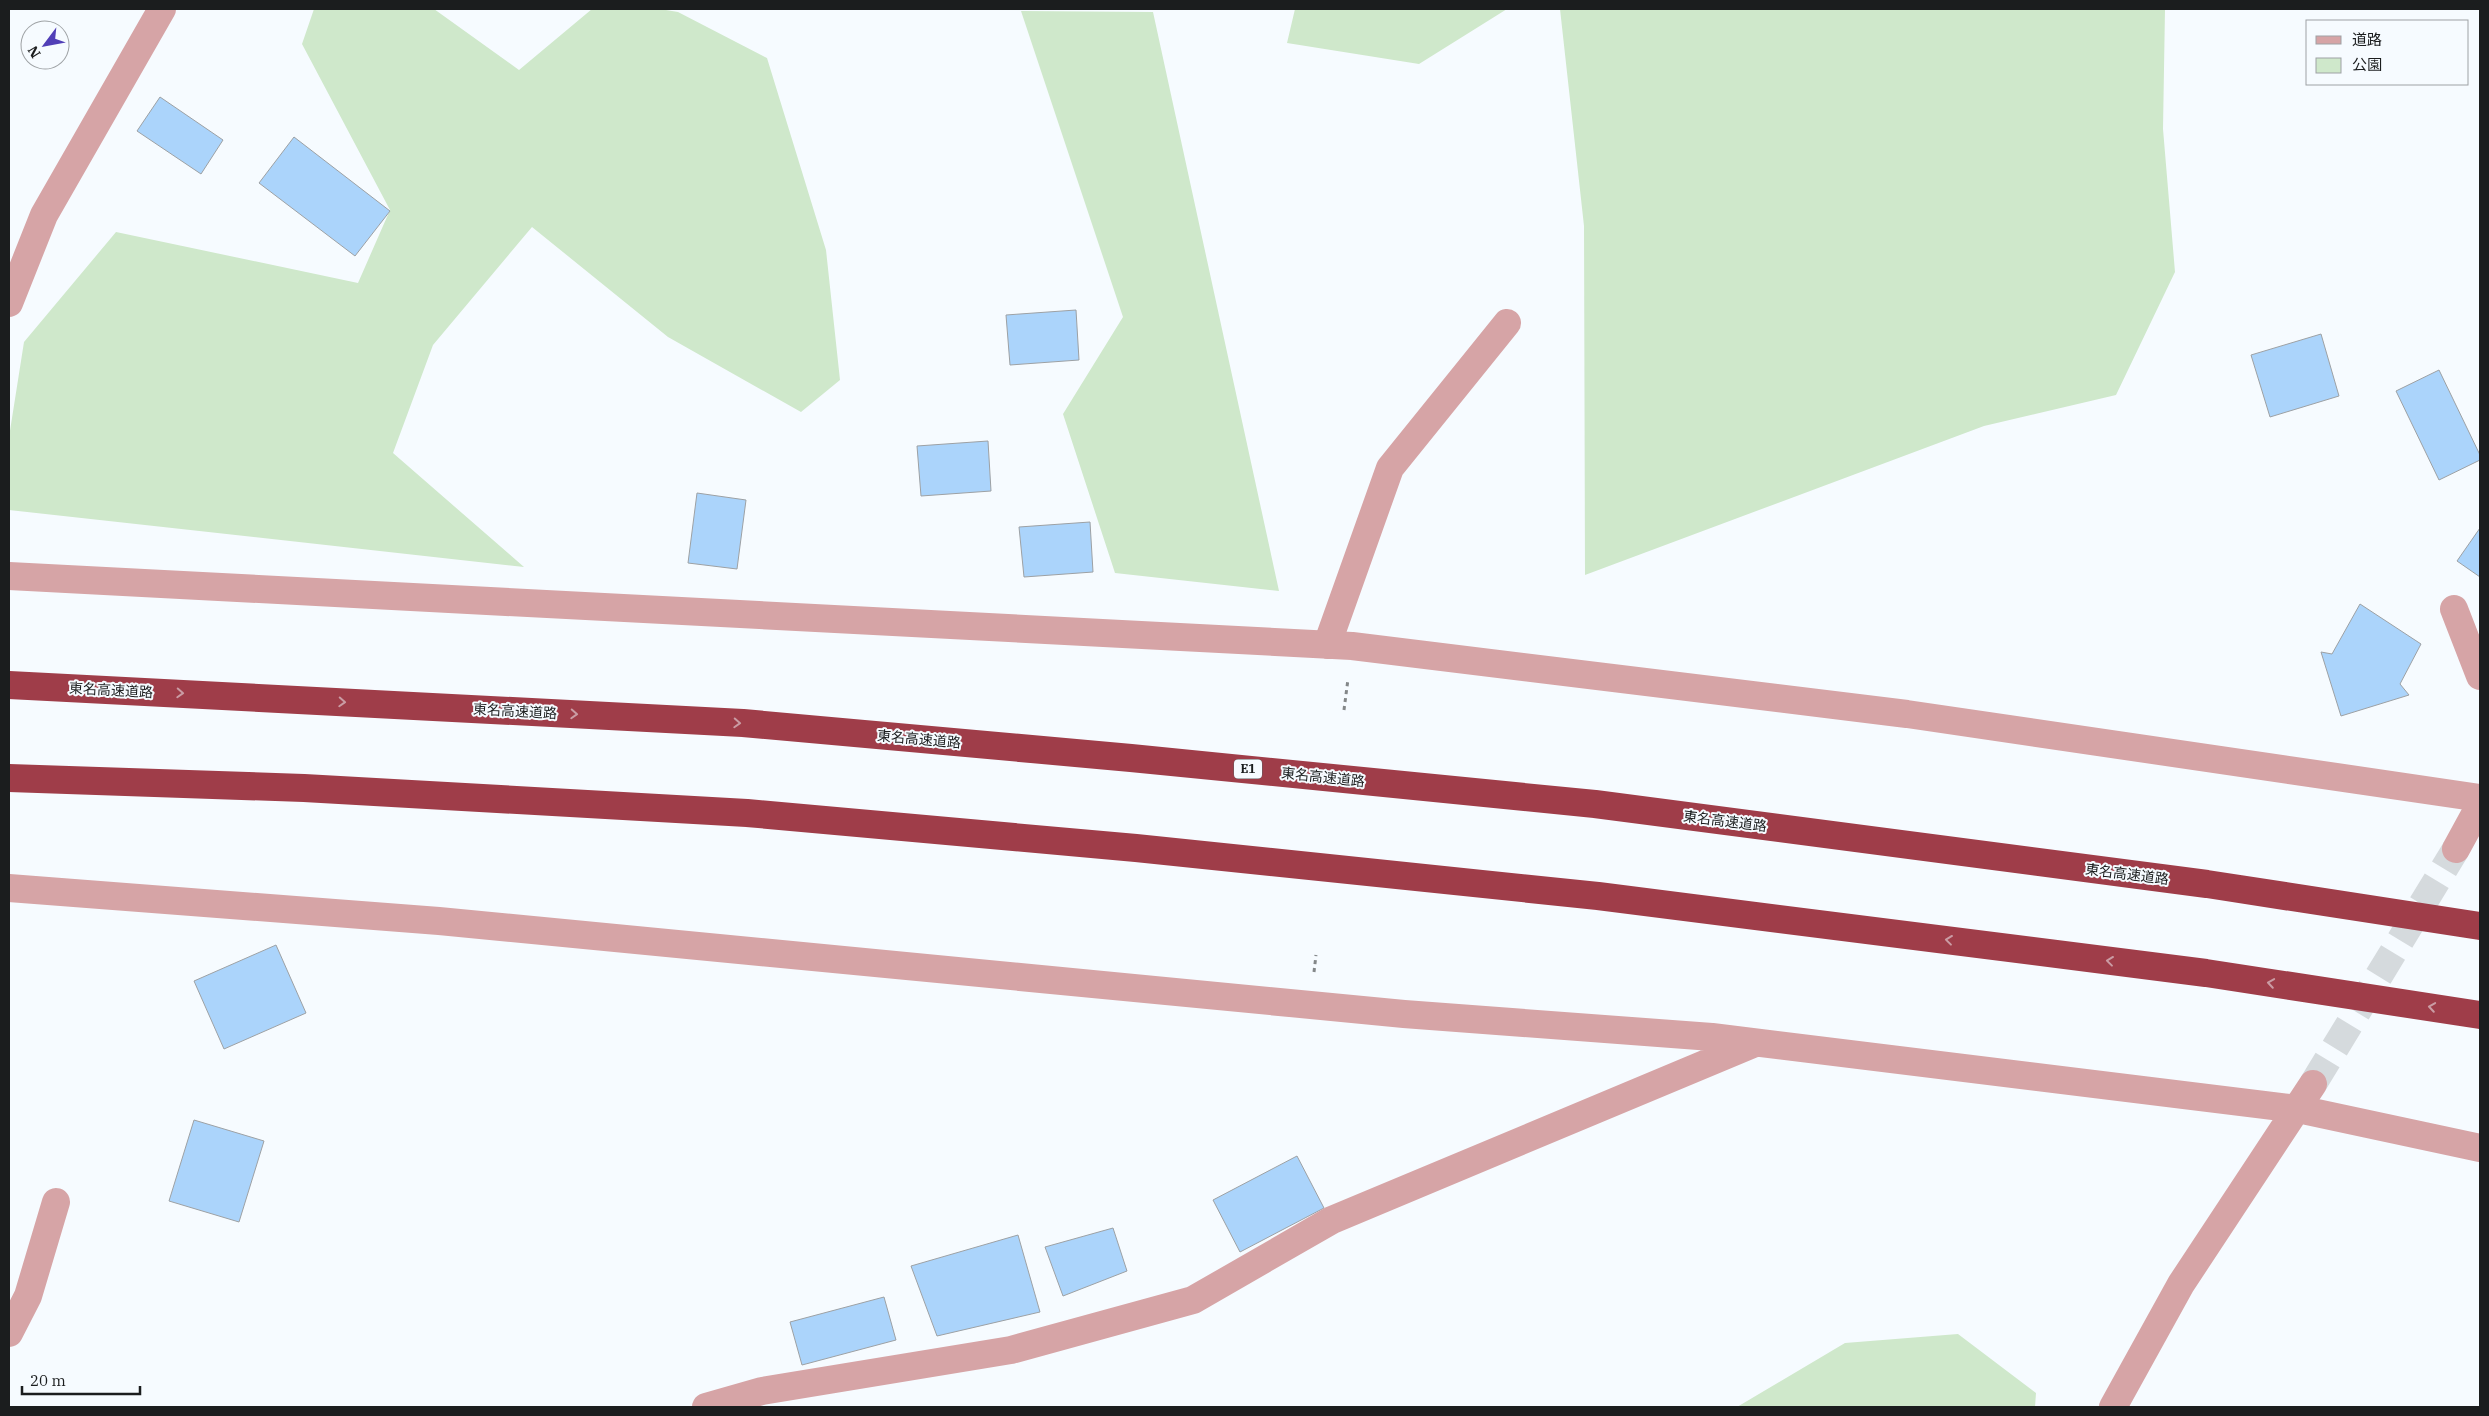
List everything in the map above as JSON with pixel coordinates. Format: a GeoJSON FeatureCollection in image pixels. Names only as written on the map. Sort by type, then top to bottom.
{"type":"FeatureCollection","features":[{"type":"Feature","properties":{"kind":"highway","name":"東名高速道路"},"geometry":{"type":"LineString","coordinates":[[9,685],[743,723],[1140,759],[1594,804],[2207,884],[2480,926]]}},
{"type":"Feature","properties":{"kind":"highway"},"geometry":{"type":"LineString","coordinates":[[9,778],[304,788],[747,813],[1136,848],[1598,896],[2206,973],[2480,1015]]}},
{"type":"Feature","properties":{"kind":"street"},"geometry":{"type":"LineString","coordinates":[[9,303],[44,215],[162,9]]}},
{"type":"Feature","properties":{"kind":"street"},"geometry":{"type":"LineString","coordinates":[[1327,645],[1390,468],[1507,323]]}},
{"type":"Feature","properties":{"kind":"street"},"geometry":{"type":"LineString","coordinates":[[9,576],[1352,646],[1907,714],[2480,798]]}},
{"type":"Feature","properties":{"kind":"street"},"geometry":{"type":"LineString","coordinates":[[2454,609],[2480,676]]}},
{"type":"Feature","properties":{"kind":"street"},"geometry":{"type":"LineString","coordinates":[[2456,849],[2480,805]]}},
{"type":"Feature","properties":{"kind":"street"},"geometry":{"type":"LineString","coordinates":[[9,888],[439,921],[1404,1014],[1712,1037],[2298,1109],[2480,1148]]}},
{"type":"Feature","properties":{"kind":"street"},"geometry":{"type":"LineString","coordinates":[[706,1407],[762,1391],[1011,1350],[1193,1300],[1332,1220],[1758,1042]]}},
{"type":"Feature","properties":{"kind":"street"},"geometry":{"type":"LineString","coordinates":[[2113,1407],[2181,1284],[2313,1084]]}},
{"type":"Feature","properties":{"kind":"street"},"geometry":{"type":"LineString","coordinates":[[9,1333],[28,1296],[56,1202]]}},
{"type":"Feature","properties":{"kind":"green space"},"geometry":{"type":"Polygon","coordinates":[[[314,9],[434,9],[519,70],[592,9],[660,9],[678,12],[767,58],[826,250],[840,380],[801,412],[668,337],[532,227],[433,345],[393,453],[524,567],[9,510],[9,437],[24,342],[116,232],[358,283],[390,210],[302,44],[314,9]]]}},
{"type":"Feature","properties":{"kind":"green space"},"geometry":{"type":"Polygon","coordinates":[[[1295,9],[1507,9],[1419,64],[1287,43],[1295,9]]]}},
{"type":"Feature","properties":{"kind":"green space"},"geometry":{"type":"Polygon","coordinates":[[[1560,9],[2165,9],[2163,129],[2175,272],[2116,395],[1984,426],[1585,575],[1584,226],[1560,9]]]}},
{"type":"Feature","properties":{"kind":"green space"},"geometry":{"type":"Polygon","coordinates":[[[1021,11],[1153,12],[1279,591],[1115,573],[1063,414],[1123,317],[1021,11]]]}},
{"type":"Feature","properties":{"kind":"green space"},"geometry":{"type":"Polygon","coordinates":[[[1958,1334],[2036,1393],[2035,1407],[1737,1407],[1845,1343],[1958,1334]]]}},
{"type":"Feature","properties":{"kind":"building"},"geometry":{"type":"Polygon","coordinates":[[[160,97],[223,140],[201,174],[137,131],[160,97]]]}},
{"type":"Feature","properties":{"kind":"building"},"geometry":{"type":"Polygon","coordinates":[[[294,137],[390,211],[355,256],[259,183],[294,137]]]}},
{"type":"Feature","properties":{"kind":"building"},"geometry":{"type":"Polygon","coordinates":[[[1076,310],[1079,360],[1010,365],[1006,315],[1076,310]]]}},
{"type":"Feature","properties":{"kind":"building"},"geometry":{"type":"Polygon","coordinates":[[[2321,334],[2339,396],[2270,417],[2251,355],[2321,334]]]}},
{"type":"Feature","properties":{"kind":"building"},"geometry":{"type":"Polygon","coordinates":[[[2439,370],[2480,455],[2480,460],[2439,480],[2396,391],[2439,370]]]}},
{"type":"Feature","properties":{"kind":"building"},"geometry":{"type":"Polygon","coordinates":[[[988,441],[991,491],[921,496],[917,446],[988,441]]]}},
{"type":"Feature","properties":{"kind":"building"},"geometry":{"type":"Polygon","coordinates":[[[697,493],[746,500],[737,569],[688,563],[697,493]]]}},
{"type":"Feature","properties":{"kind":"building"},"geometry":{"type":"Polygon","coordinates":[[[1090,522],[1093,572],[1024,577],[1019,527],[1090,522]]]}},
{"type":"Feature","properties":{"kind":"building"},"geometry":{"type":"Polygon","coordinates":[[[2480,528],[2480,577],[2457,561],[2480,528]]]}},
{"type":"Feature","properties":{"kind":"building"},"geometry":{"type":"Polygon","coordinates":[[[2360,604],[2421,644],[2400,684],[2409,695],[2341,716],[2321,652],[2332,654],[2360,604]]]}},
{"type":"Feature","properties":{"kind":"building"},"geometry":{"type":"Polygon","coordinates":[[[276,945],[306,1013],[224,1049],[194,981],[276,945]]]}},
{"type":"Feature","properties":{"kind":"building"},"geometry":{"type":"Polygon","coordinates":[[[194,1120],[264,1141],[239,1222],[169,1201],[194,1120]]]}},
{"type":"Feature","properties":{"kind":"building"},"geometry":{"type":"Polygon","coordinates":[[[1297,1156],[1324,1208],[1240,1252],[1213,1200],[1297,1156]]]}},
{"type":"Feature","properties":{"kind":"building"},"geometry":{"type":"Polygon","coordinates":[[[1113,1228],[1127,1271],[1063,1296],[1045,1247],[1113,1228]]]}},
{"type":"Feature","properties":{"kind":"building"},"geometry":{"type":"Polygon","coordinates":[[[1018,1235],[1040,1312],[937,1336],[911,1266],[1018,1235]]]}},
{"type":"Feature","properties":{"kind":"building"},"geometry":{"type":"Polygon","coordinates":[[[884,1297],[896,1340],[802,1365],[790,1322],[884,1297]]]}},
{"type":"Feature","properties":{"kind":"tunnel"},"geometry":{"type":"LineString","coordinates":[[2313,1084],[2456,849]]}}]}
